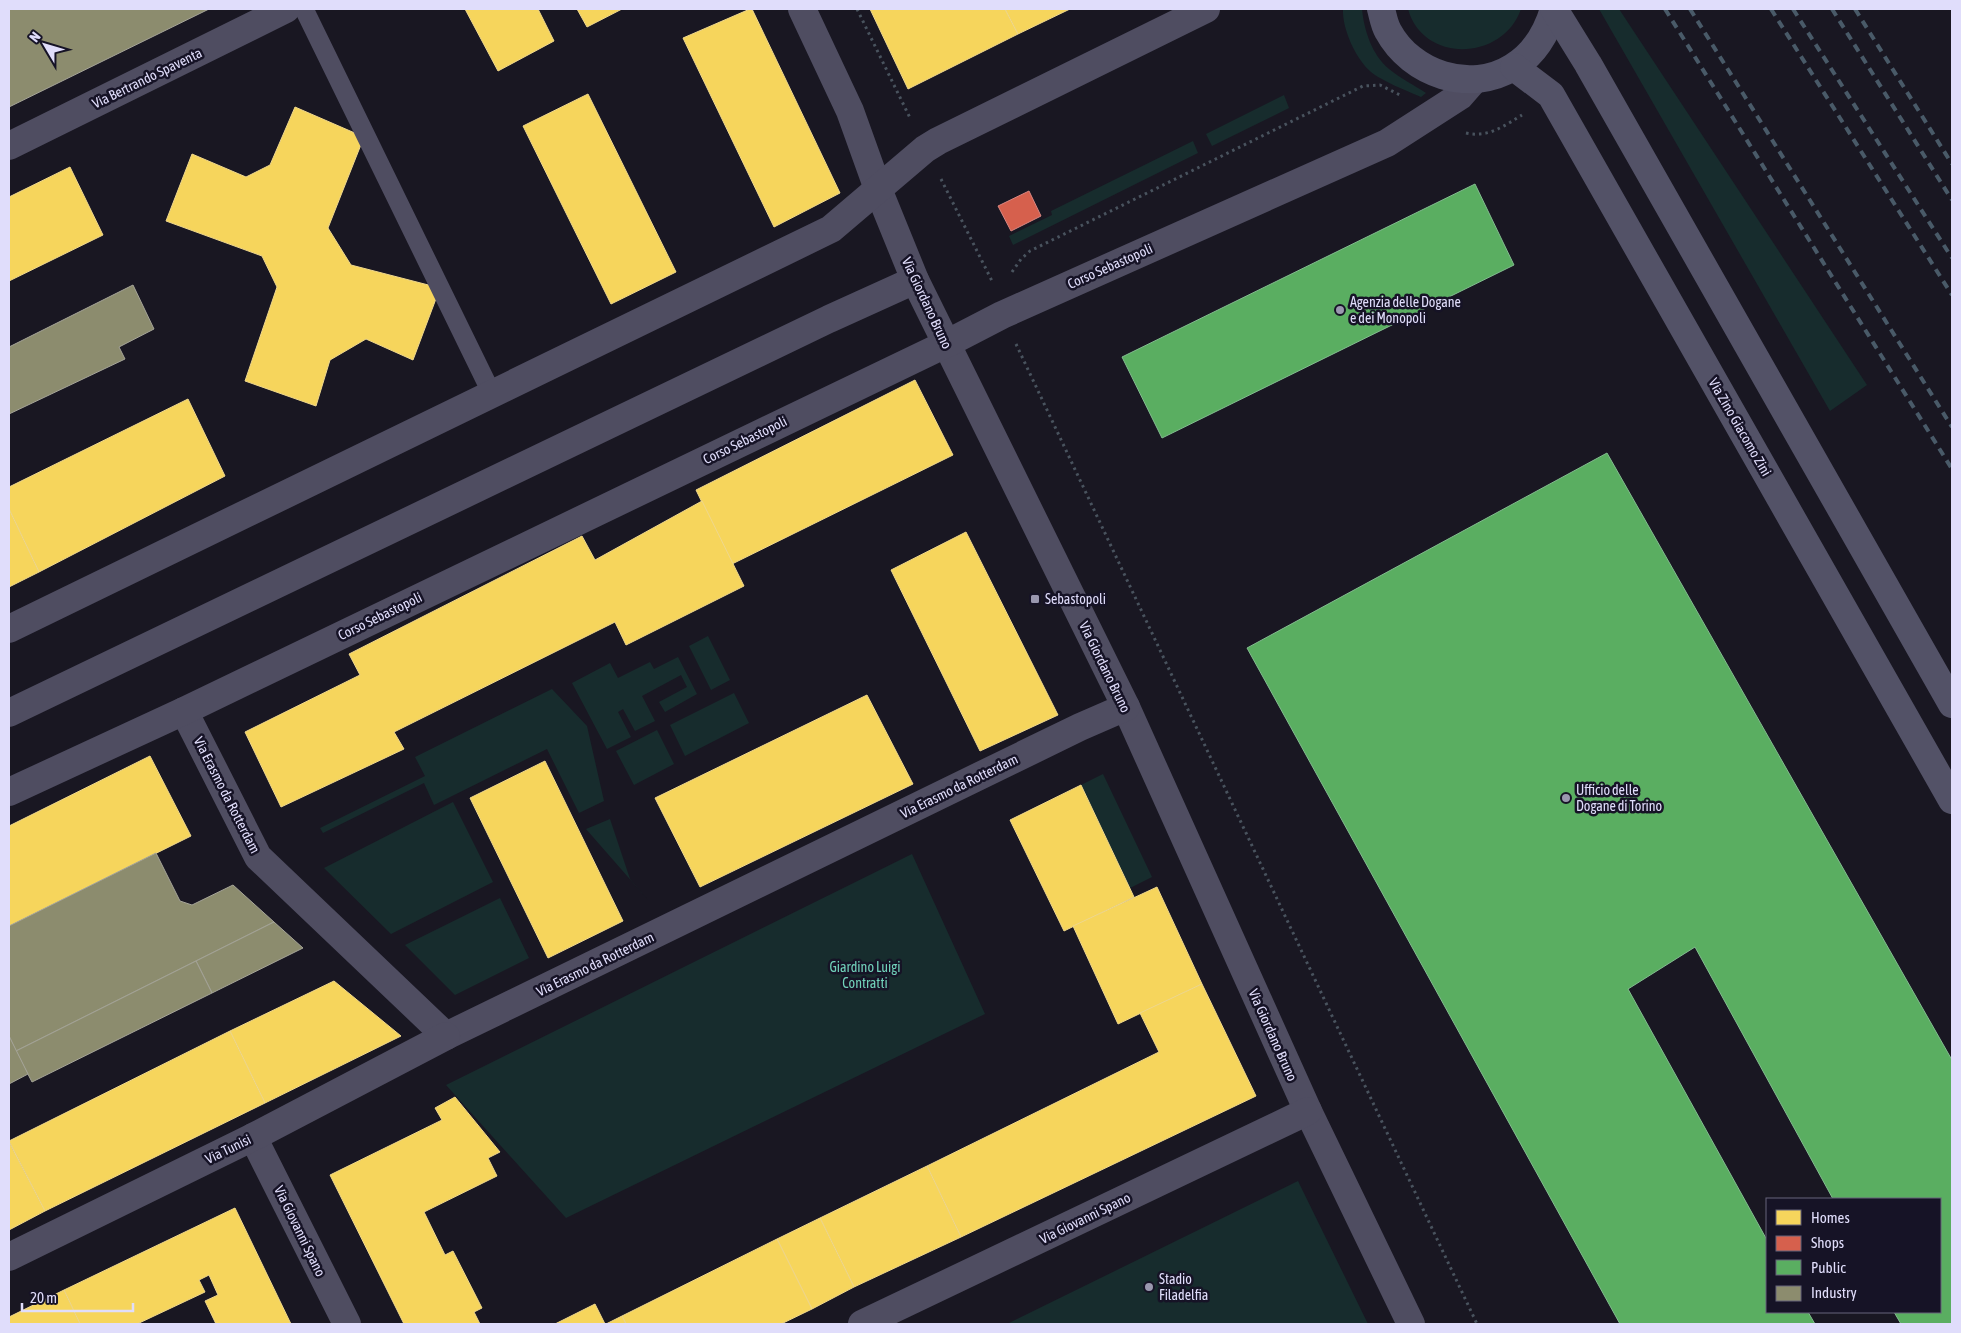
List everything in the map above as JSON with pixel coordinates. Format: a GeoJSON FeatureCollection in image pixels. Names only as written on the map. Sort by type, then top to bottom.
{"type":"FeatureCollection","features":[{"type":"Feature","properties":{"kind":"street","name":"Via Bertrando Spaventa"},"geometry":{"type":"LineString","coordinates":[[9,146],[286,9]]}},
{"type":"Feature","properties":{"kind":"street","name":"Via Giordano Bruno"},"geometry":{"type":"LineString","coordinates":[[802,9],[850,111],[878,189],[915,280],[1126,707],[1308,1112],[1412,1324]]}},
{"type":"Feature","properties":{"kind":"street"},"geometry":{"type":"LineString","coordinates":[[9,629],[831,229],[925,149],[938,141],[1206,9]]}},
{"type":"Feature","properties":{"kind":"street"},"geometry":{"type":"LineString","coordinates":[[1381,9],[1387,30],[1402,52],[1423,68],[1447,78],[1474,80],[1494,76],[1514,67],[1532,52],[1546,32],[1554,9]]}},
{"type":"Feature","properties":{"kind":"street"},"geometry":{"type":"LineString","coordinates":[[1554,9],[1597,81],[1952,704]]}},
{"type":"Feature","properties":{"kind":"street","name":"Via Zino Giacomo Zini"},"geometry":{"type":"LineString","coordinates":[[1514,67],[1551,94],[1952,800]]}},
{"type":"Feature","properties":{"kind":"street","name":"Corso Sebastopoli"},"geometry":{"type":"LineString","coordinates":[[9,792],[184,711],[946,344],[1002,314],[1387,143],[1460,96],[1474,80]]}},
{"type":"Feature","properties":{"kind":"street"},"geometry":{"type":"LineString","coordinates":[[9,713],[820,323],[915,280]]}},
{"type":"Feature","properties":{"kind":"street","name":"Via Erasmo da Rotterdam"},"geometry":{"type":"LineString","coordinates":[[184,711],[258,857],[446,1036],[1080,727],[1126,707]]}},
{"type":"Feature","properties":{"kind":"street","name":"Via Tunisi"},"geometry":{"type":"LineString","coordinates":[[9,1258],[253,1137],[446,1036]]}},
{"type":"Feature","properties":{"kind":"street","name":"Via Giovanni Spano"},"geometry":{"type":"LineString","coordinates":[[862,1324],[1308,1112]]}},
{"type":"Feature","properties":{"kind":"street","name":"Via Giovanni Spano"},"geometry":{"type":"LineString","coordinates":[[253,1137],[347,1324]]}},
{"type":"Feature","properties":{"kind":"lane"},"geometry":{"type":"LineString","coordinates":[[304,9],[492,394]]}},
{"type":"Feature","properties":{"kind":"path"},"geometry":{"type":"LineString","coordinates":[[1477,1324],[1002,314],[1008,279],[1021,259],[1030,252],[1363,86],[1380,85],[1417,106],[1435,113],[1464,132],[1476,135],[1492,132],[1533,110],[1551,94]]}},
{"type":"Feature","properties":{"kind":"green space"},"geometry":{"type":"Polygon","coordinates":[[[1343,9],[1362,9],[1367,34],[1378,57],[1393,72],[1426,93],[1421,97],[1388,82],[1365,66],[1355,52],[1347,34],[1343,9]]]}},
{"type":"Feature","properties":{"kind":"green space"},"geometry":{"type":"Polygon","coordinates":[[[1408,9],[1521,9],[1512,26],[1498,39],[1481,46],[1463,49],[1446,47],[1429,40],[1416,27],[1408,9]]]}},
{"type":"Feature","properties":{"kind":"green space"},"geometry":{"type":"Polygon","coordinates":[[[1599,9],[1619,9],[1867,385],[1830,411],[1599,9]]]}},
{"type":"Feature","properties":{"kind":"green space"},"geometry":{"type":"Polygon","coordinates":[[[1284,95],[1289,108],[1212,146],[1206,134],[1284,95]]]}},
{"type":"Feature","properties":{"kind":"green space"},"geometry":{"type":"Polygon","coordinates":[[[1193,141],[1198,153],[1013,245],[1009,236],[1052,215],[1051,211],[1193,141]]]}},
{"type":"Feature","properties":{"kind":"green space"},"geometry":{"type":"Polygon","coordinates":[[[708,636],[730,680],[711,690],[689,646],[708,636]]]}},
{"type":"Feature","properties":{"kind":"green space"},"geometry":{"type":"Polygon","coordinates":[[[678,657],[697,694],[665,712],[659,702],[687,687],[681,675],[642,696],[655,721],[635,731],[623,709],[618,712],[631,737],[607,749],[572,683],[610,663],[618,678],[650,662],[654,669],[678,657]]]}},
{"type":"Feature","properties":{"kind":"green space"},"geometry":{"type":"Polygon","coordinates":[[[552,689],[587,726],[604,801],[579,813],[547,749],[434,805],[424,783],[323,833],[320,828],[425,776],[415,757],[552,689]]]}},
{"type":"Feature","properties":{"kind":"green space"},"geometry":{"type":"Polygon","coordinates":[[[734,693],[749,723],[685,756],[670,725],[734,693]]]}},
{"type":"Feature","properties":{"kind":"green space"},"geometry":{"type":"Polygon","coordinates":[[[657,730],[674,764],[634,785],[616,751],[657,730]]]}},
{"type":"Feature","properties":{"kind":"green space"},"geometry":{"type":"Polygon","coordinates":[[[1103,774],[1152,877],[1130,888],[1081,785],[1103,774]]]}},
{"type":"Feature","properties":{"kind":"green space"},"geometry":{"type":"Polygon","coordinates":[[[453,802],[493,882],[391,934],[324,868],[453,802]]]}},
{"type":"Feature","properties":{"kind":"green space"},"geometry":{"type":"Polygon","coordinates":[[[610,819],[630,879],[649,901],[586,829],[610,819]]]}},
{"type":"Feature","properties":{"kind":"green space","name":"Giardino Luigi Contratti"},"geometry":{"type":"Polygon","coordinates":[[[912,854],[985,1014],[566,1218],[446,1085],[912,854]]]}},
{"type":"Feature","properties":{"kind":"green space"},"geometry":{"type":"Polygon","coordinates":[[[500,898],[529,958],[455,995],[405,945],[500,898]]]}},
{"type":"Feature","properties":{"kind":"green space"},"geometry":{"type":"Polygon","coordinates":[[[1298,1181],[1368,1324],[1007,1324],[1298,1181]]]}},
{"type":"Feature","properties":{"kind":"building: Homes"},"geometry":{"type":"Polygon","coordinates":[[[465,9],[538,9],[554,41],[498,71],[465,9]]]}},
{"type":"Feature","properties":{"kind":"building: Homes"},"geometry":{"type":"Polygon","coordinates":[[[577,9],[622,9],[587,27],[577,9]]]}},
{"type":"Feature","properties":{"kind":"building: Homes"},"geometry":{"type":"Polygon","coordinates":[[[752,9],[840,193],[774,227],[683,38],[752,9]]]}},
{"type":"Feature","properties":{"kind":"building: Homes"},"geometry":{"type":"Polygon","coordinates":[[[870,9],[1005,9],[1018,34],[908,89],[870,9]]]}},
{"type":"Feature","properties":{"kind":"building: Homes"},"geometry":{"type":"Polygon","coordinates":[[[1005,9],[1070,9],[1018,34],[1005,9]]]}},
{"type":"Feature","properties":{"kind":"building: Homes"},"geometry":{"type":"Polygon","coordinates":[[[588,94],[676,272],[611,304],[523,126],[588,94]]]}},
{"type":"Feature","properties":{"kind":"building: Homes"},"geometry":{"type":"Polygon","coordinates":[[[295,107],[364,137],[328,228],[351,265],[440,288],[413,360],[366,339],[330,360],[316,406],[245,381],[277,287],[262,256],[166,221],[192,154],[246,177],[270,165],[295,107]]]}},
{"type":"Feature","properties":{"kind":"building: Homes"},"geometry":{"type":"Polygon","coordinates":[[[70,167],[103,235],[9,281],[9,197],[70,167]]]}},
{"type":"Feature","properties":{"kind":"building: Homes"},"geometry":{"type":"Polygon","coordinates":[[[915,380],[953,455],[732,564],[696,490],[915,380]]]}},
{"type":"Feature","properties":{"kind":"building: Homes"},"geometry":{"type":"Polygon","coordinates":[[[188,399],[225,476],[39,572],[9,509],[9,487],[188,399]]]}},
{"type":"Feature","properties":{"kind":"building: Homes"},"geometry":{"type":"Polygon","coordinates":[[[702,501],[744,586],[626,645],[615,622],[394,732],[404,749],[281,807],[245,732],[360,675],[349,654],[582,536],[595,560],[702,501]]]}},
{"type":"Feature","properties":{"kind":"building: Homes"},"geometry":{"type":"Polygon","coordinates":[[[9,509],[39,572],[9,587],[9,509]]]}},
{"type":"Feature","properties":{"kind":"building: Homes"},"geometry":{"type":"Polygon","coordinates":[[[966,532],[1058,715],[980,751],[891,570],[966,532]]]}},
{"type":"Feature","properties":{"kind":"building: Homes"},"geometry":{"type":"Polygon","coordinates":[[[867,695],[913,784],[700,887],[655,798],[867,695]]]}},
{"type":"Feature","properties":{"kind":"building: Homes"},"geometry":{"type":"Polygon","coordinates":[[[150,756],[191,836],[9,926],[9,826],[150,756]]]}},
{"type":"Feature","properties":{"kind":"building: Homes"},"geometry":{"type":"Polygon","coordinates":[[[545,761],[623,921],[548,958],[470,798],[545,761]]]}},
{"type":"Feature","properties":{"kind":"building: Homes"},"geometry":{"type":"Polygon","coordinates":[[[1081,785],[1134,897],[1064,931],[1010,820],[1081,785]]]}},
{"type":"Feature","properties":{"kind":"building: Homes"},"geometry":{"type":"Polygon","coordinates":[[[1157,887],[1202,984],[1118,1024],[1073,926],[1157,887]]]}},
{"type":"Feature","properties":{"kind":"building: Homes"},"geometry":{"type":"Polygon","coordinates":[[[334,981],[401,1036],[265,1103],[230,1031],[334,981]]]}},
{"type":"Feature","properties":{"kind":"building: Homes"},"geometry":{"type":"Polygon","coordinates":[[[1202,984],[1256,1096],[961,1237],[927,1166],[1159,1052],[1140,1013],[1202,984]]]}},
{"type":"Feature","properties":{"kind":"building: Homes"},"geometry":{"type":"Polygon","coordinates":[[[230,1031],[265,1103],[45,1211],[9,1141],[230,1031]]]}},
{"type":"Feature","properties":{"kind":"building: Homes"},"geometry":{"type":"Polygon","coordinates":[[[455,1097],[500,1152],[488,1158],[497,1176],[424,1212],[445,1255],[453,1251],[482,1308],[474,1312],[480,1324],[404,1324],[330,1175],[442,1120],[435,1108],[455,1097]]]}},
{"type":"Feature","properties":{"kind":"building: Homes"},"geometry":{"type":"Polygon","coordinates":[[[9,1142],[45,1211],[9,1230],[9,1142]]]}},
{"type":"Feature","properties":{"kind":"building: Homes"},"geometry":{"type":"Polygon","coordinates":[[[927,1166],[961,1237],[854,1287],[820,1218],[927,1166]]]}},
{"type":"Feature","properties":{"kind":"building: Homes"},"geometry":{"type":"Polygon","coordinates":[[[235,1208],[291,1324],[216,1324],[205,1301],[218,1295],[209,1275],[199,1280],[205,1292],[137,1324],[80,1324],[64,1290],[235,1208]]]}},
{"type":"Feature","properties":{"kind":"building: Homes"},"geometry":{"type":"Polygon","coordinates":[[[820,1218],[854,1287],[812,1309],[777,1239],[820,1218]]]}},
{"type":"Feature","properties":{"kind":"building: Homes"},"geometry":{"type":"Polygon","coordinates":[[[777,1239],[812,1309],[781,1324],[626,1324],[622,1316],[777,1239]]]}},
{"type":"Feature","properties":{"kind":"building: Homes"},"geometry":{"type":"Polygon","coordinates":[[[64,1290],[80,1324],[9,1324],[9,1317],[64,1290]]]}},
{"type":"Feature","properties":{"kind":"building: Homes"},"geometry":{"type":"Polygon","coordinates":[[[595,1304],[605,1324],[555,1324],[595,1304]]]}},
{"type":"Feature","properties":{"kind":"building: Homes"},"geometry":{"type":"Polygon","coordinates":[[[622,1316],[626,1324],[606,1324],[622,1316]]]}},
{"type":"Feature","properties":{"kind":"building: Shops"},"geometry":{"type":"Polygon","coordinates":[[[1029,191],[1041,216],[1011,231],[998,206],[1029,191]]]}},
{"type":"Feature","properties":{"kind":"building: Public"},"geometry":{"type":"Polygon","coordinates":[[[1475,184],[1514,265],[1162,438],[1122,357],[1475,184]]]}},
{"type":"Feature","properties":{"kind":"building: Public","name":"Ufficio delle Dogane di Torino"},"geometry":{"type":"Polygon","coordinates":[[[1607,453],[1952,1060],[1952,1324],[1901,1324],[1895,1313],[1941,1313],[1941,1198],[1832,1198],[1695,947],[1628,989],[1766,1238],[1766,1313],[1809,1313],[1815,1324],[1620,1324],[1247,648],[1607,453]]]}},
{"type":"Feature","properties":{"kind":"building: Industry"},"geometry":{"type":"Polygon","coordinates":[[[9,9],[209,9],[9,107],[9,9]]]}},
{"type":"Feature","properties":{"kind":"building: Industry"},"geometry":{"type":"Polygon","coordinates":[[[133,285],[154,329],[119,347],[125,359],[9,414],[9,347],[133,285]]]}},
{"type":"Feature","properties":{"kind":"building: Industry"},"geometry":{"type":"Polygon","coordinates":[[[156,853],[180,901],[192,905],[233,885],[274,922],[16,1051],[9,1036],[9,926],[156,853]]]}},
{"type":"Feature","properties":{"kind":"building: Industry"},"geometry":{"type":"Polygon","coordinates":[[[274,922],[303,948],[212,993],[196,961],[274,922]]]}},
{"type":"Feature","properties":{"kind":"building: Industry"},"geometry":{"type":"Polygon","coordinates":[[[196,961],[212,993],[32,1082],[16,1051],[196,961]]]}},
{"type":"Feature","properties":{"kind":"building: Industry"},"geometry":{"type":"Polygon","coordinates":[[[9,1036],[28,1074],[9,1084],[9,1036]]]}},
{"type":"Feature","properties":{"kind":"railway"},"geometry":{"type":"LineString","coordinates":[[1665,9],[1952,469]]}},
{"type":"Feature","properties":{"kind":"railway"},"geometry":{"type":"LineString","coordinates":[[1690,9],[1952,427]]}},
{"type":"Feature","properties":{"kind":"railway"},"geometry":{"type":"LineString","coordinates":[[1771,9],[1952,295]]}},
{"type":"Feature","properties":{"kind":"railway"},"geometry":{"type":"LineString","coordinates":[[1793,9],[1952,258]]}},
{"type":"Feature","properties":{"kind":"railway"},"geometry":{"type":"LineString","coordinates":[[1832,9],[1952,200]]}},
{"type":"Feature","properties":{"kind":"railway"},"geometry":{"type":"LineString","coordinates":[[1855,9],[1952,164]]}},
{"type":"Feature","properties":{"kind":"place","name":"Agenzia delle Dogane e dei Monopoli"},"geometry":{"type":"Point","coordinates":[1340,310]}},
{"type":"Feature","properties":{"kind":"place","name":"Sebastopoli"},"geometry":{"type":"Point","coordinates":[1035,599]}},
{"type":"Feature","properties":{"kind":"place","name":"Ufficio delle Dogane di Torino"},"geometry":{"type":"Point","coordinates":[1566,798]}},
{"type":"Feature","properties":{"kind":"place","name":"Stadio Filadelfia"},"geometry":{"type":"Point","coordinates":[1149,1287]}}]}
